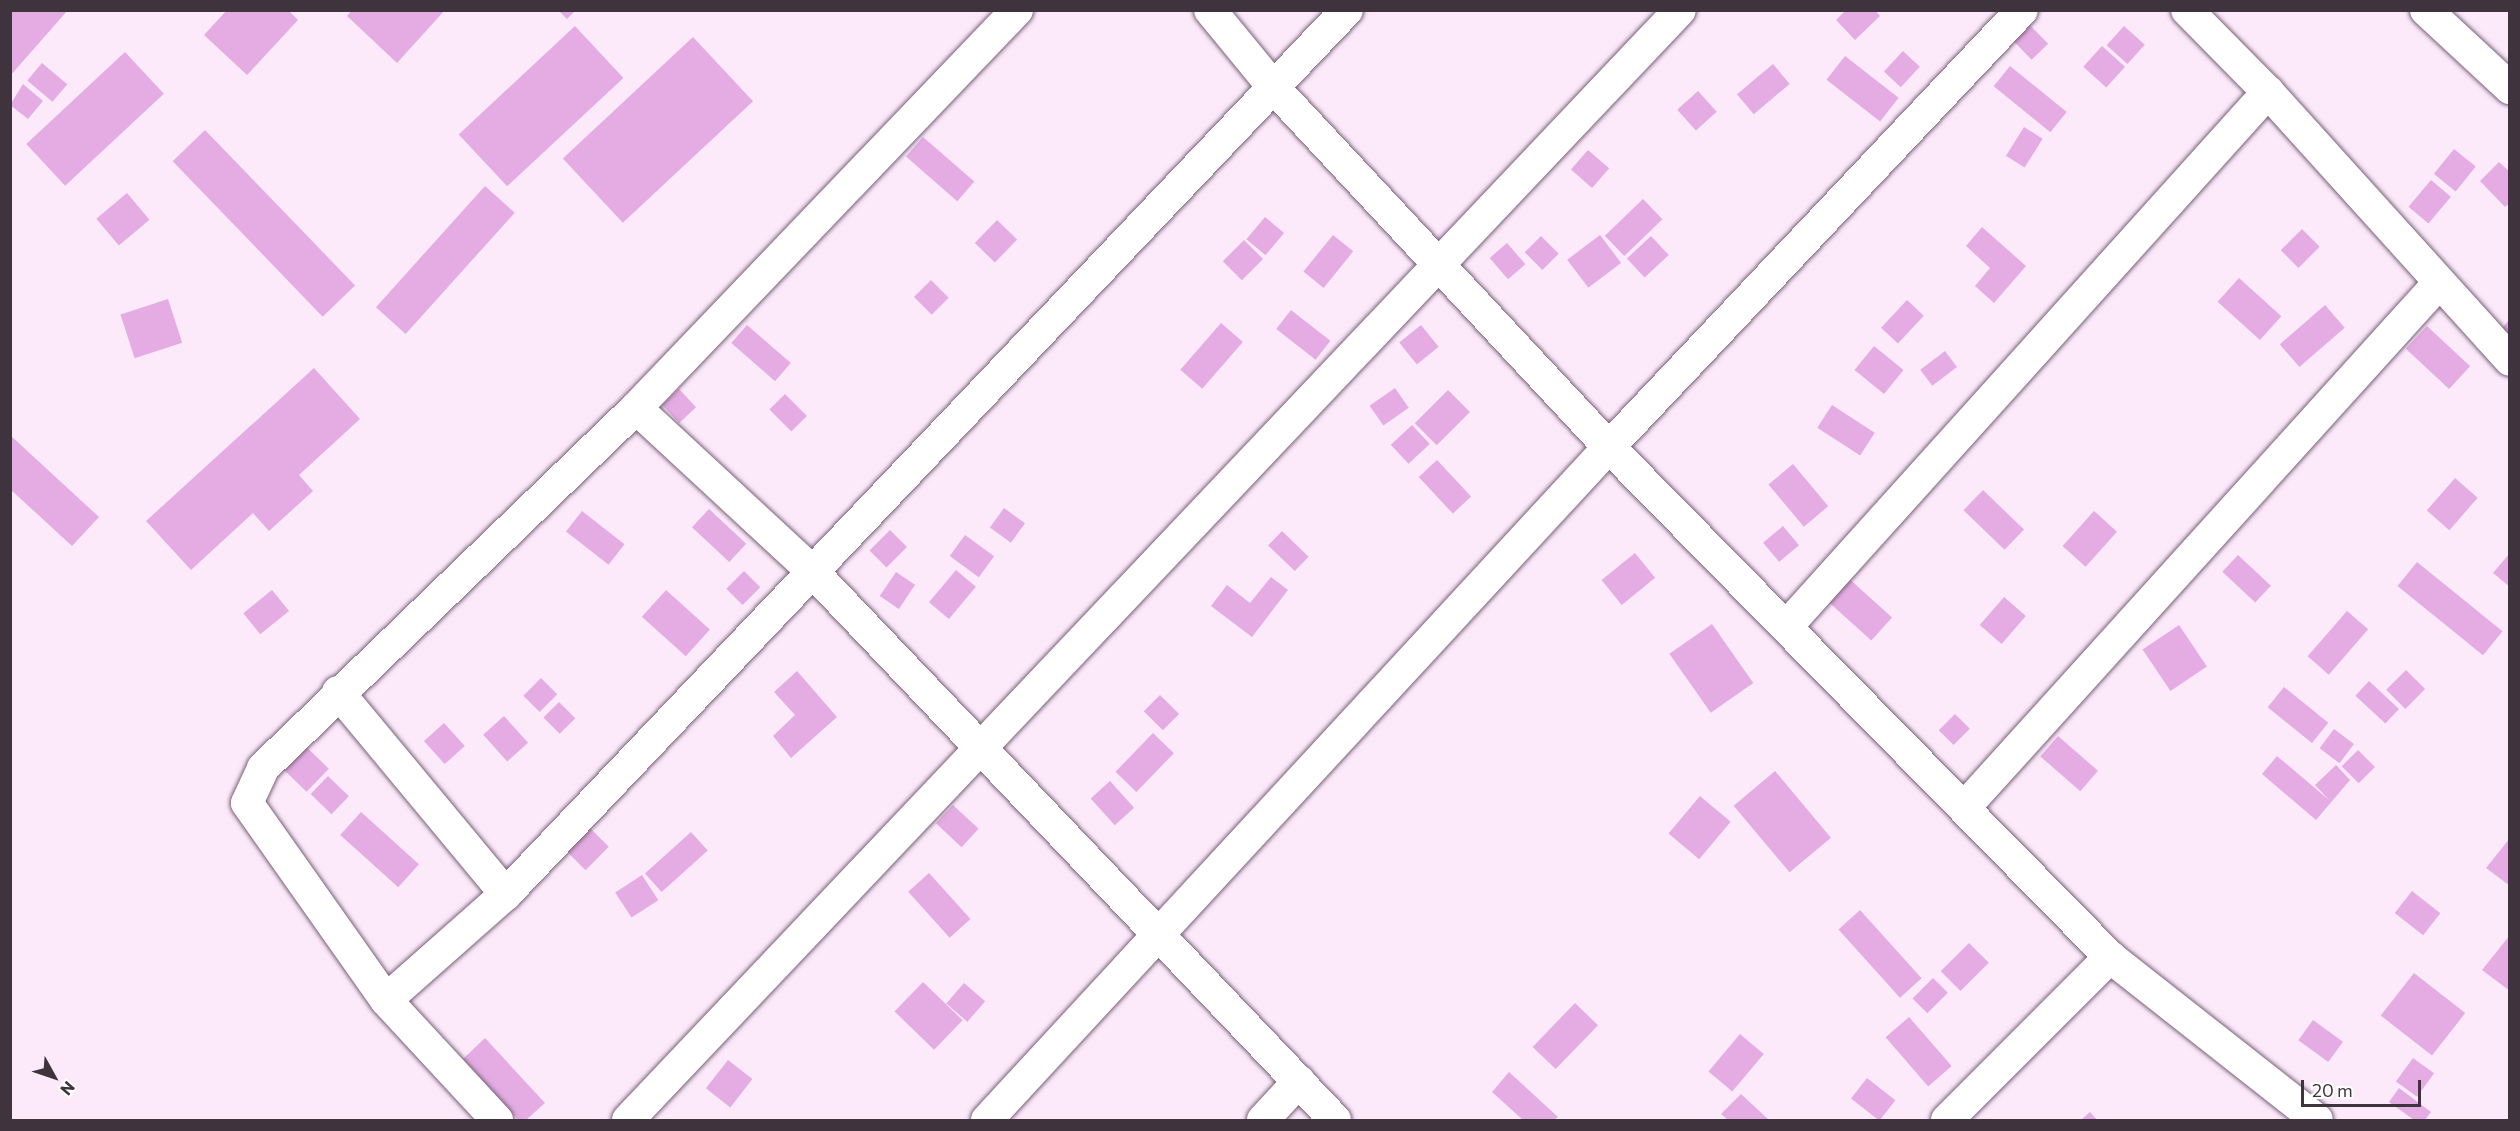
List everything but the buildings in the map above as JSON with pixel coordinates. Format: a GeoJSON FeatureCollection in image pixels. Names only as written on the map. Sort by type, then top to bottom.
{"type":"FeatureCollection","features":[{"type":"Feature","properties":{"kind":"street"},"geometry":{"type":"LineString","coordinates":[[497,1120],[386,1000],[247,803],[263,768],[338,692],[444,595],[636,408],[1017,10]]}},
{"type":"Feature","properties":{"kind":"street"},"geometry":{"type":"LineString","coordinates":[[1210,10],[1274,87],[1609,447],[2110,957],[2317,1120]]}},
{"type":"Feature","properties":{"kind":"street"},"geometry":{"type":"LineString","coordinates":[[386,1000],[506,894],[1347,10]]}},
{"type":"Feature","properties":{"kind":"street"},"geometry":{"type":"LineString","coordinates":[[628,1120],[982,751],[1680,10]]}},
{"type":"Feature","properties":{"kind":"street"},"geometry":{"type":"LineString","coordinates":[[987,1120],[1609,447],[2022,10]]}},
{"type":"Feature","properties":{"kind":"street"},"geometry":{"type":"LineString","coordinates":[[2187,10],[2268,92],[2438,284],[2510,360]]}},
{"type":"Feature","properties":{"kind":"street"},"geometry":{"type":"LineString","coordinates":[[2426,10],[2510,88]]}},
{"type":"Feature","properties":{"kind":"street"},"geometry":{"type":"LineString","coordinates":[[1787,626],[2268,92]]}},
{"type":"Feature","properties":{"kind":"street"},"geometry":{"type":"LineString","coordinates":[[1964,808],[2438,284]]}},
{"type":"Feature","properties":{"kind":"street"},"geometry":{"type":"LineString","coordinates":[[636,408],[813,572],[1335,1120]]}},
{"type":"Feature","properties":{"kind":"street"},"geometry":{"type":"LineString","coordinates":[[338,692],[506,894]]}},
{"type":"Feature","properties":{"kind":"street"},"geometry":{"type":"LineString","coordinates":[[1947,1120],[2110,957]]}},
{"type":"Feature","properties":{"kind":"street"},"geometry":{"type":"LineString","coordinates":[[1263,1120],[1299,1081]]}}]}
